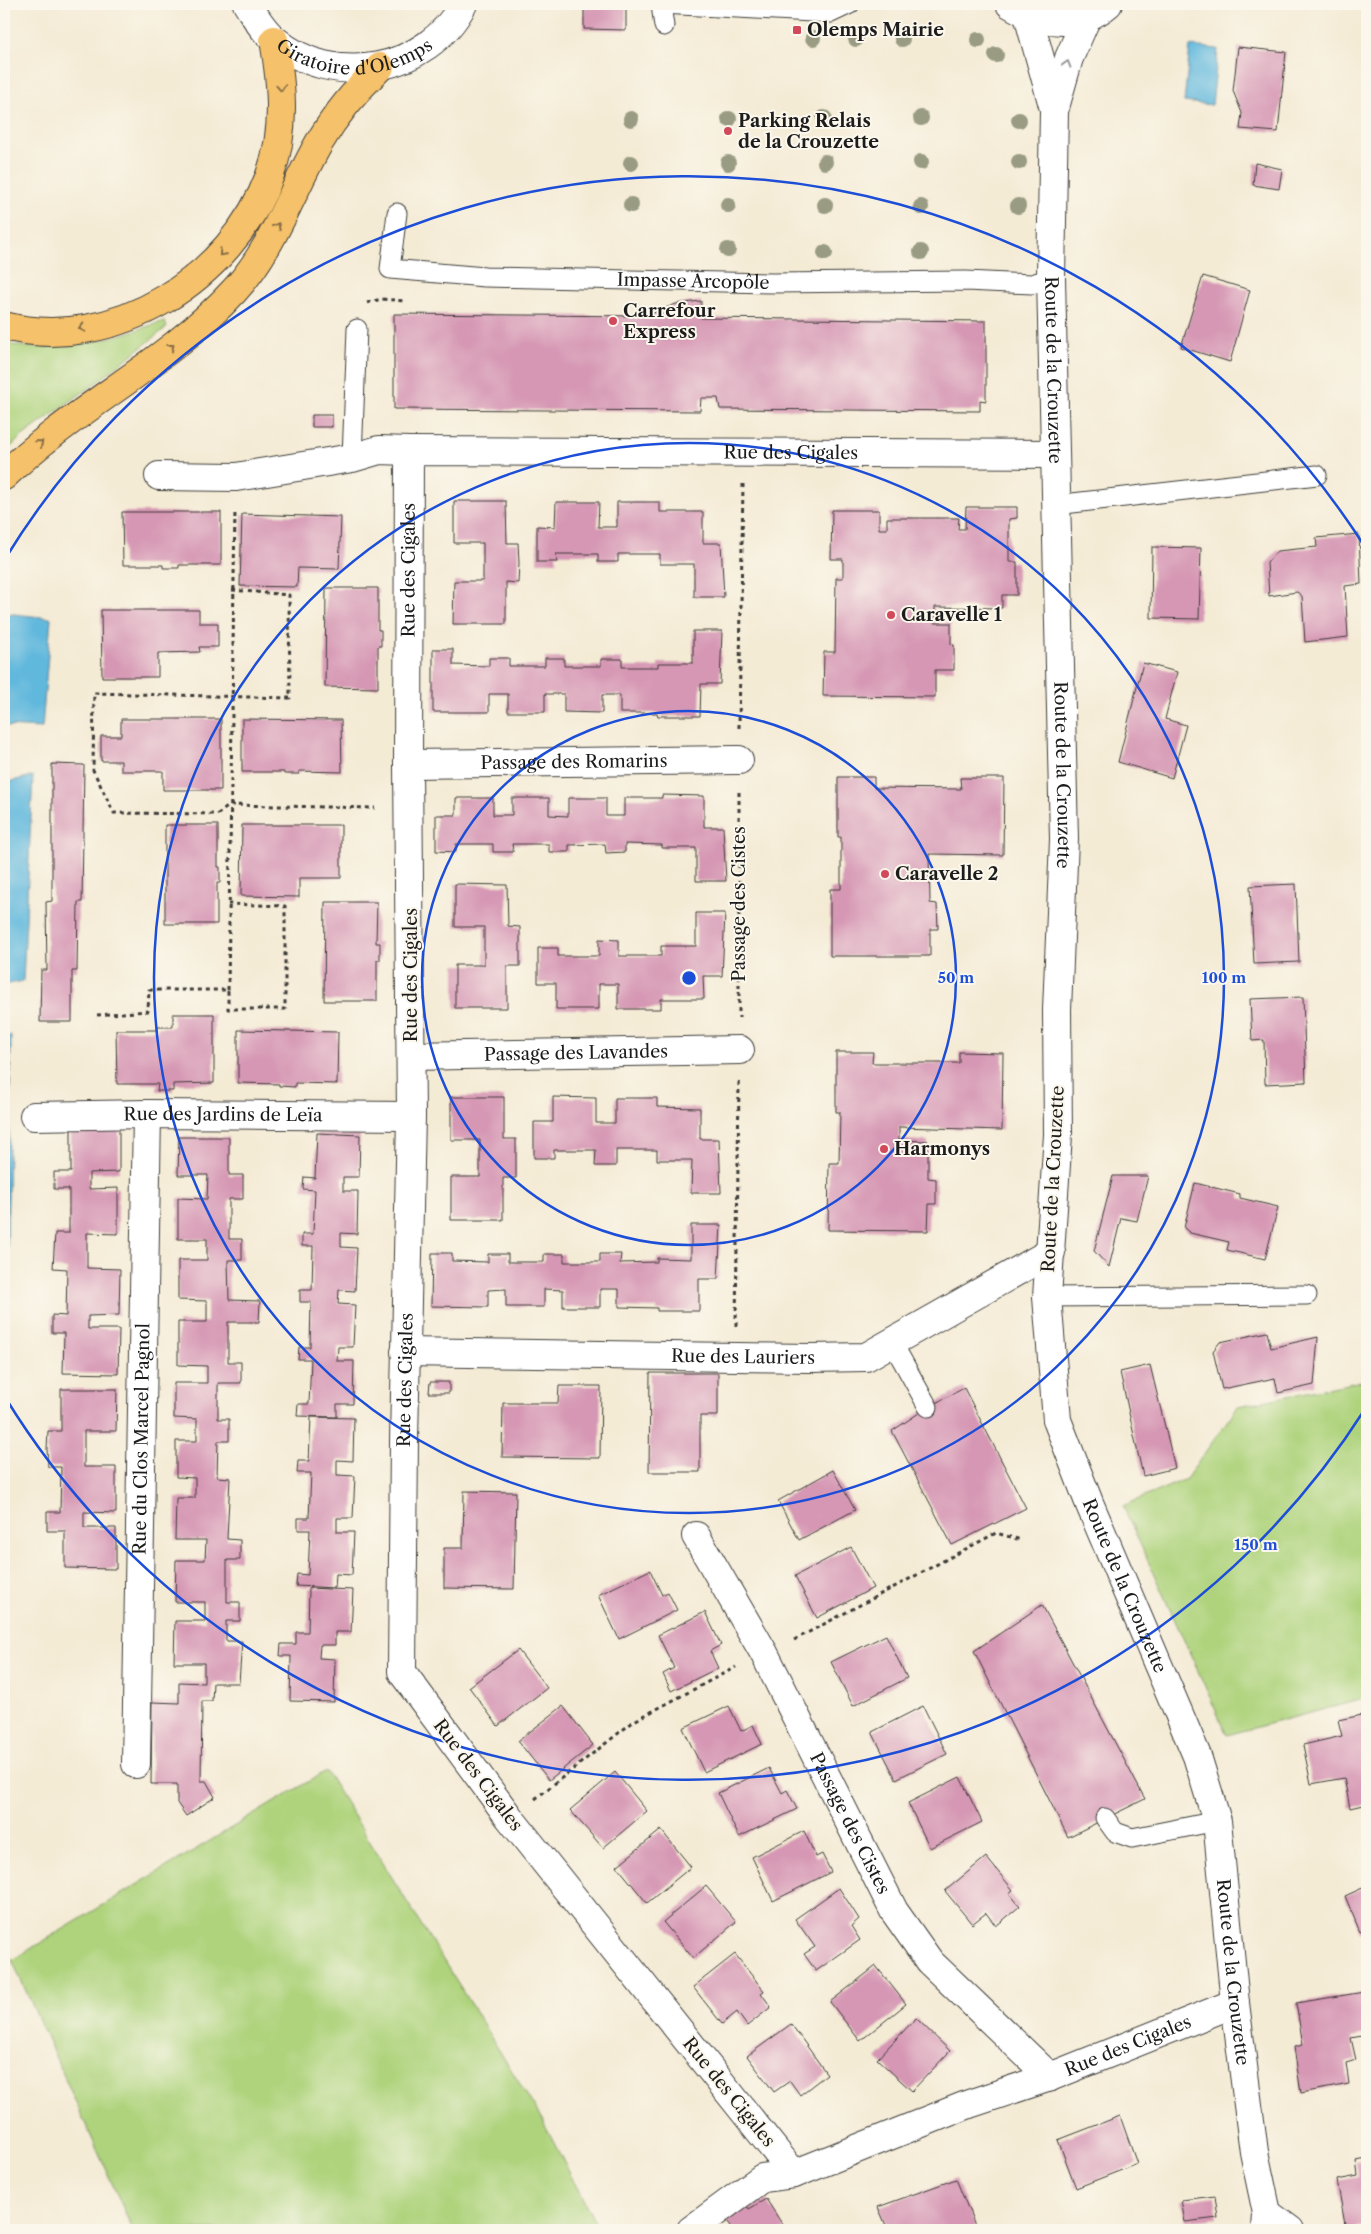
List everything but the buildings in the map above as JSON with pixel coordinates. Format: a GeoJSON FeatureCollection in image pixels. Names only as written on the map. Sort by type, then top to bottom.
{"type":"FeatureCollection","features":[{"type":"Feature","properties":{"kind":"highway"},"geometry":{"type":"LineString","coordinates":[[4,326],[40,330],[68,330],[120,320],[164,300],[195,278],[223,252],[249,218],[270,173],[280,129],[282,108],[274,40]]}},
{"type":"Feature","properties":{"kind":"highway"},"geometry":{"type":"LineString","coordinates":[[4,476],[48,436],[180,340],[235,291],[256,264],[330,125],[356,90],[380,67]]}},
{"type":"Feature","properties":{"kind":"street","name":"Giratoire d'Olemps"},"geometry":{"type":"LineString","coordinates":[[247,4],[274,40],[305,58],[322,64],[359,69],[380,67],[410,56],[425,47],[452,20],[463,4]]}},
{"type":"Feature","properties":{"kind":"street"},"geometry":{"type":"LineString","coordinates":[[1019,10],[1047,21],[1067,22],[1097,10]]}},
{"type":"Feature","properties":{"kind":"street","name":"Route de la Crouzette"},"geometry":{"type":"LineString","coordinates":[[1019,10],[1054,110]]}},
{"type":"Feature","properties":{"kind":"street","name":"Route de la Crouzette"},"geometry":{"type":"LineString","coordinates":[[1097,10],[1069,58],[1054,110],[1051,278],[1064,839],[1057,1010],[1058,1134],[1047,1296],[1057,1420],[1090,1504],[1197,1756],[1217,1821],[1235,2003],[1254,2152],[1267,2222]]}},
{"type":"Feature","properties":{"kind":"street","name":"Rue des Cigales"},"geometry":{"type":"LineString","coordinates":[[159,476],[236,477],[352,458],[379,450],[744,451],[961,455],[1054,454]]}},
{"type":"Feature","properties":{"kind":"street","name":"Rue des Cigales"},"geometry":{"type":"LineString","coordinates":[[409,451],[408,764],[412,1056],[405,1352],[402,1672],[509,1817],[794,2174]]}},
{"type":"Feature","properties":{"kind":"street","name":"Passage des Romarins"},"geometry":{"type":"LineString","coordinates":[[408,764],[739,760]]}},
{"type":"Feature","properties":{"kind":"street","name":"Passage des Lavandes"},"geometry":{"type":"LineString","coordinates":[[412,1056],[740,1050]]}},
{"type":"Feature","properties":{"kind":"street","name":"Rue des Jardins de Leïa"},"geometry":{"type":"LineString","coordinates":[[34,1116],[147,1114],[411,1116]]}},
{"type":"Feature","properties":{"kind":"street","name":"Rue du Clos Marcel Pagnol"},"geometry":{"type":"LineString","coordinates":[[136,1764],[147,1114]]}},
{"type":"Feature","properties":{"kind":"street","name":"Rue des Lauriers"},"geometry":{"type":"LineString","coordinates":[[405,1352],[866,1357],[1051,1252]]}},
{"type":"Feature","properties":{"kind":"street","name":"Passage des Cistes"},"geometry":{"type":"LineString","coordinates":[[696,1536],[764,1653],[894,1911],[930,1962],[1050,2077]]}},
{"type":"Feature","properties":{"kind":"street","name":"Rue des Cigales"},"geometry":{"type":"LineString","coordinates":[[691,2230],[762,2178],[794,2174],[969,2104],[1050,2077],[1235,2003]]}},
{"type":"Feature","properties":{"kind":"street"},"geometry":{"type":"LineString","coordinates":[[1267,2222],[1290,2230]]}},
{"type":"Feature","properties":{"kind":"lane"},"geometry":{"type":"LineString","coordinates":[[664,26],[661,4],[831,13],[850,4]]}},
{"type":"Feature","properties":{"kind":"lane","name":"Impasse Arcopôle"},"geometry":{"type":"LineString","coordinates":[[397,213],[390,269],[432,273],[773,283],[966,281],[1032,284],[1051,278]]}},
{"type":"Feature","properties":{"kind":"lane"},"geometry":{"type":"LineString","coordinates":[[352,458],[357,329]]}},
{"type":"Feature","properties":{"kind":"lane"},"geometry":{"type":"LineString","coordinates":[[1055,505],[1317,474]]}},
{"type":"Feature","properties":{"kind":"lane"},"geometry":{"type":"LineString","coordinates":[[1047,1296],[1307,1295]]}},
{"type":"Feature","properties":{"kind":"lane"},"geometry":{"type":"LineString","coordinates":[[892,1342],[928,1408]]}},
{"type":"Feature","properties":{"kind":"lane"},"geometry":{"type":"LineString","coordinates":[[1105,1818],[1115,1832],[1132,1838],[1217,1821]]}},
{"type":"Feature","properties":{"kind":"path"},"geometry":{"type":"LineString","coordinates":[[364,304],[381,299],[408,301]]}},
{"type":"Feature","properties":{"kind":"path","name":"Passage des Cistes"},"geometry":{"type":"LineString","coordinates":[[736,1357],[740,1050],[739,760],[744,451]]}},
{"type":"Feature","properties":{"kind":"path"},"geometry":{"type":"LineString","coordinates":[[228,904],[285,906],[284,1010],[228,1009],[228,904],[232,590],[236,477]]}},
{"type":"Feature","properties":{"kind":"path"},"geometry":{"type":"LineString","coordinates":[[232,590],[290,595],[290,698],[94,693],[93,770],[114,813],[218,814],[230,805],[410,809]]}},
{"type":"Feature","properties":{"kind":"path"},"geometry":{"type":"LineString","coordinates":[[97,1015],[148,1011],[149,990],[228,990]]}},
{"type":"Feature","properties":{"kind":"path"},"geometry":{"type":"LineString","coordinates":[[789,1642],[996,1533],[1021,1540]]}},
{"type":"Feature","properties":{"kind":"path"},"geometry":{"type":"LineString","coordinates":[[530,1804],[634,1721],[739,1665]]}},
{"type":"Feature","properties":{"kind":"green space"},"geometry":{"type":"Polygon","coordinates":[[[164,321],[167,327],[101,379],[21,437],[4,454],[4,343],[24,346],[65,346],[105,339],[164,321]]]}},
{"type":"Feature","properties":{"kind":"green space"},"geometry":{"type":"Polygon","coordinates":[[[1367,1380],[1367,1698],[1227,1735],[1123,1506],[1186,1479],[1238,1406],[1367,1380]]]}},
{"type":"Feature","properties":{"kind":"green space"},"geometry":{"type":"Polygon","coordinates":[[[326,1771],[541,2118],[599,2230],[133,2230],[12,1960],[326,1771]]]}},
{"type":"Feature","properties":{"kind":"water"},"geometry":{"type":"Polygon","coordinates":[[[1190,46],[1218,49],[1212,105],[1184,102],[1190,46]]]}},
{"type":"Feature","properties":{"kind":"water"},"geometry":{"type":"Polygon","coordinates":[[[4,613],[51,618],[42,728],[4,726],[4,613]]]}},
{"type":"Feature","properties":{"kind":"water"},"geometry":{"type":"Polygon","coordinates":[[[33,776],[23,981],[4,985],[4,783],[33,776]]]}},
{"type":"Feature","properties":{"kind":"water"},"geometry":{"type":"Polygon","coordinates":[[[11,1035],[4,1412],[4,1038],[11,1035]]]}},
{"type":"Feature","properties":{"kind":"place","name":"Olemps Mairie"},"geometry":{"type":"Point","coordinates":[797,30]}},
{"type":"Feature","properties":{"kind":"place","name":"Parking Relais de la Crouzette"},"geometry":{"type":"Point","coordinates":[728,131]}},
{"type":"Feature","properties":{"kind":"place","name":"Carrefour Express"},"geometry":{"type":"Point","coordinates":[613,321]}},
{"type":"Feature","properties":{"kind":"place","name":"Caravelle 1"},"geometry":{"type":"Point","coordinates":[891,615]}},
{"type":"Feature","properties":{"kind":"place","name":"Caravelle 2"},"geometry":{"type":"Point","coordinates":[885,874]}},
{"type":"Feature","properties":{"kind":"place","name":"Harmonys"},"geometry":{"type":"Point","coordinates":[884,1149]}}]}
